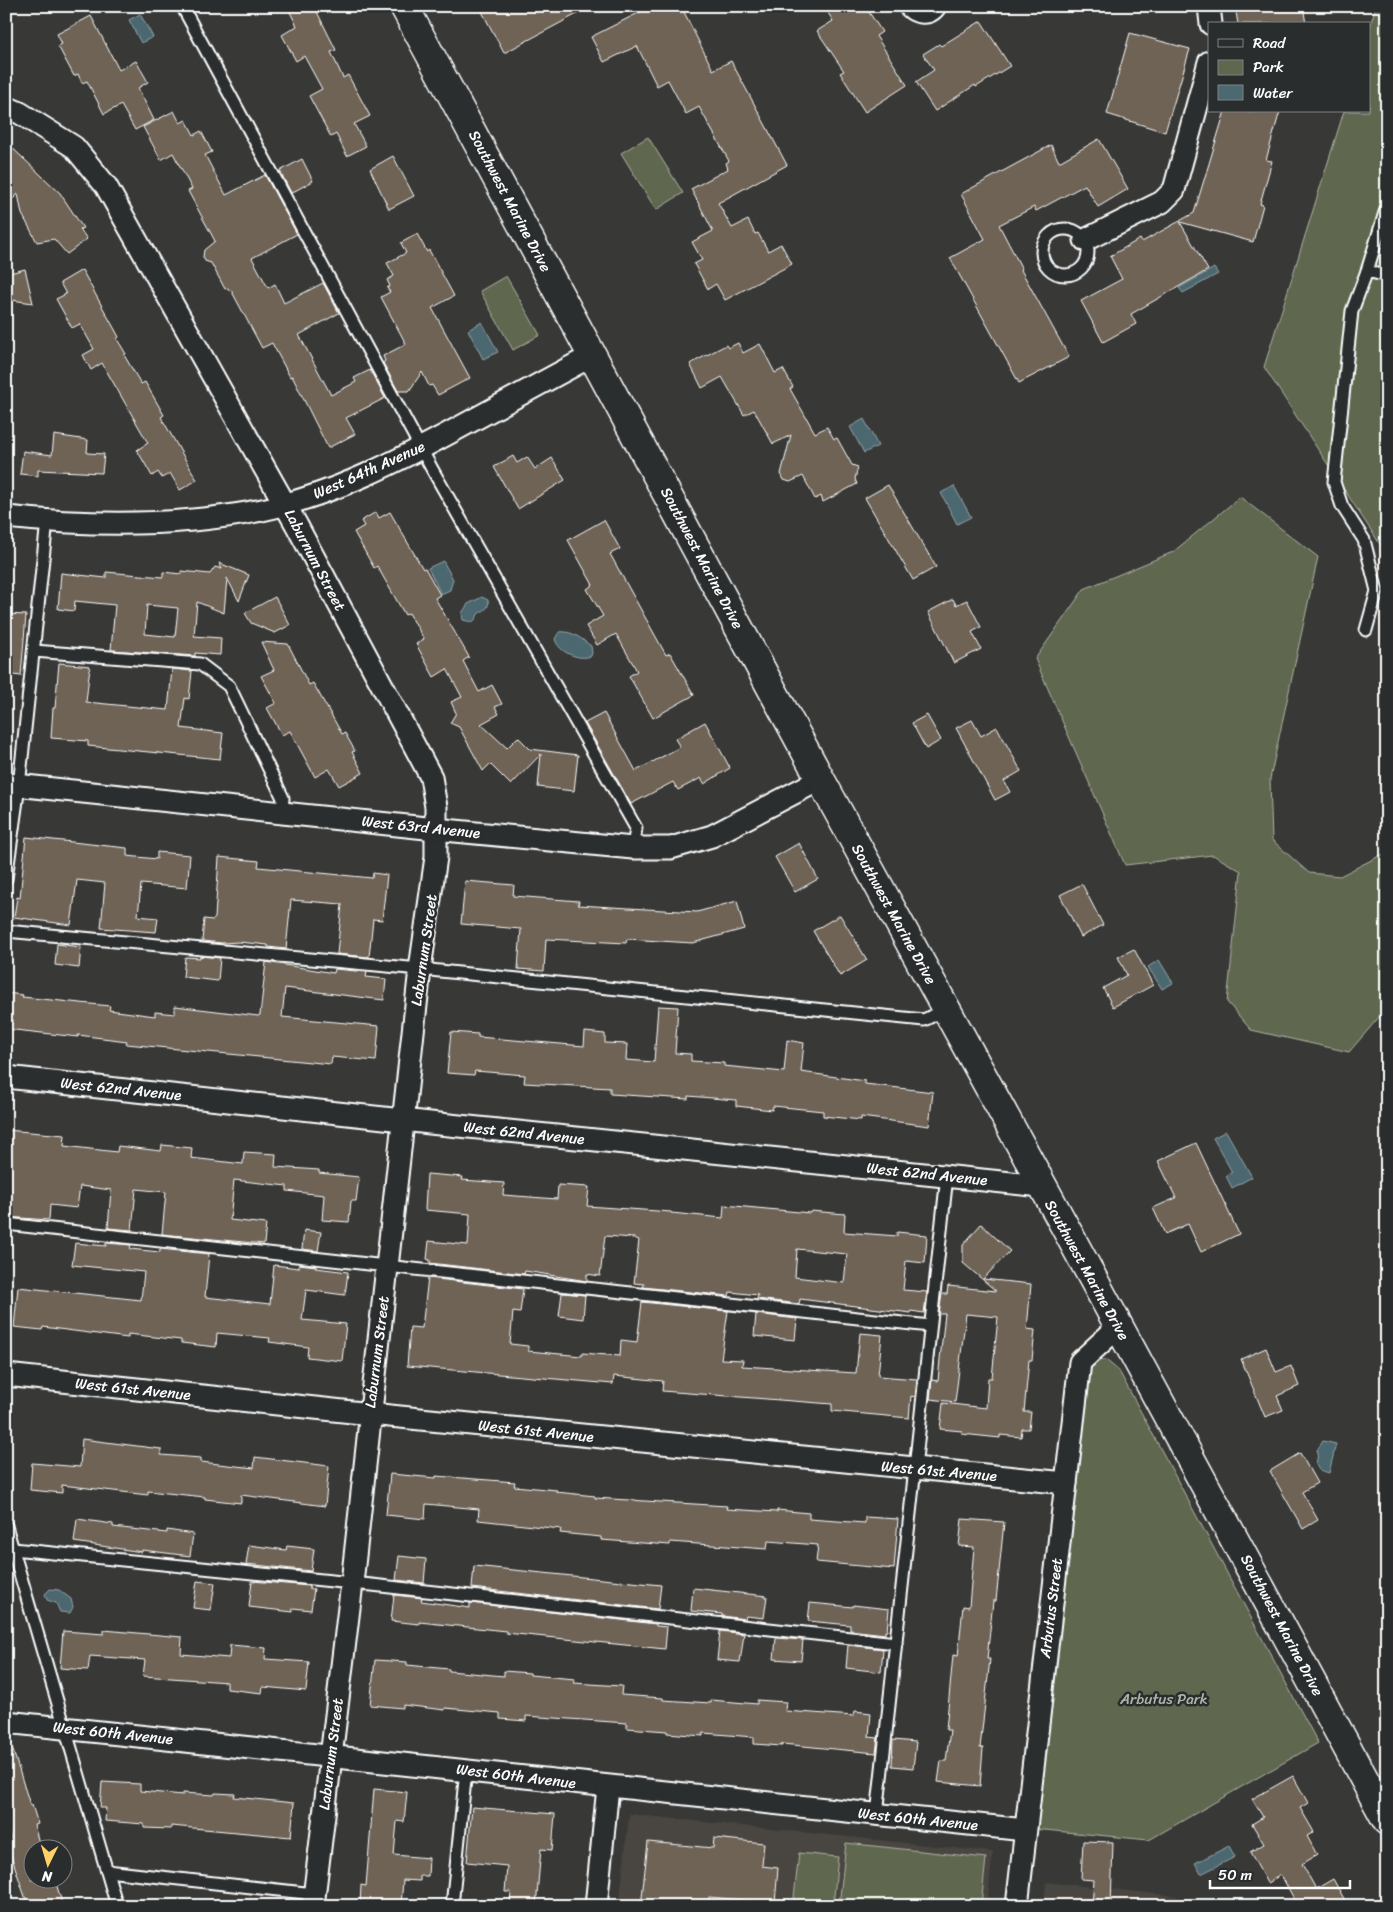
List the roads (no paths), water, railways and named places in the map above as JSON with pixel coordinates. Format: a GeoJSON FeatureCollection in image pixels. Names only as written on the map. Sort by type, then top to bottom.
{"type":"FeatureCollection","features":[{"type":"Feature","properties":{"kind":"main road","name":"Southwest Marine Drive"},"geometry":{"type":"LineString","coordinates":[[404,6],[1041,1186],[1221,1511],[1387,1821]]}},
{"type":"Feature","properties":{"kind":"street"},"geometry":{"type":"LineString","coordinates":[[1209,6],[1211,22]]}},
{"type":"Feature","properties":{"kind":"street"},"geometry":{"type":"LineString","coordinates":[[1085,240],[1162,202],[1174,190],[1208,66]]}},
{"type":"Feature","properties":{"kind":"street","name":"Laburnum Street"},"geometry":{"type":"LineString","coordinates":[[6,90],[13,110],[74,147],[106,186],[285,503],[431,777],[436,807],[436,857],[420,969],[352,1583],[314,1900]]}},
{"type":"Feature","properties":{"kind":"street","name":"West 64th Avenue"},"geometry":{"type":"LineString","coordinates":[[6,517],[112,524],[208,518],[262,510],[306,497],[367,474],[421,448],[593,355]]}},
{"type":"Feature","properties":{"kind":"street","name":"West 63rd Avenue"},"geometry":{"type":"LineString","coordinates":[[13,785],[634,848],[670,848],[712,836],[821,779]]}},
{"type":"Feature","properties":{"kind":"street","name":"West 62nd Avenue"},"geometry":{"type":"LineString","coordinates":[[6,1077],[1041,1186]]}},
{"type":"Feature","properties":{"kind":"street","name":"Arbutus Street"},"geometry":{"type":"LineString","coordinates":[[1017,1906],[1080,1362],[1118,1327]]}},
{"type":"Feature","properties":{"kind":"street","name":"West 61st Avenue"},"geometry":{"type":"LineString","coordinates":[[6,1375],[370,1414],[1066,1483]]}},
{"type":"Feature","properties":{"kind":"street","name":"West 60th Avenue"},"geometry":{"type":"LineString","coordinates":[[6,1722],[1025,1830]]}},
{"type":"Feature","properties":{"kind":"street"},"geometry":{"type":"LineString","coordinates":[[596,1906],[608,1787]]}},
{"type":"Feature","properties":{"kind":"lane"},"geometry":{"type":"LineString","coordinates":[[182,6],[421,448],[636,828],[634,848]]}},
{"type":"Feature","properties":{"kind":"lane"},"geometry":{"type":"LineString","coordinates":[[903,6],[907,12],[920,18],[933,15],[941,6]]}},
{"type":"Feature","properties":{"kind":"lane"},"geometry":{"type":"LineString","coordinates":[[1366,630],[1377,591],[1364,540],[1342,506],[1334,482],[1352,311],[1387,206]]}},
{"type":"Feature","properties":{"kind":"lane"},"geometry":{"type":"LineString","coordinates":[[1058,230],[1073,230],[1085,240],[1088,247],[1085,262],[1074,273],[1067,275],[1059,274],[1046,266],[1041,252],[1046,238],[1052,233],[1058,230]]}},
{"type":"Feature","properties":{"kind":"lane"},"geometry":{"type":"LineString","coordinates":[[1367,270],[1387,276]]}},
{"type":"Feature","properties":{"kind":"lane"},"geometry":{"type":"LineString","coordinates":[[6,879],[13,785],[34,651],[47,521]]}},
{"type":"Feature","properties":{"kind":"lane"},"geometry":{"type":"LineString","coordinates":[[34,651],[200,664],[229,686],[283,798],[282,813]]}},
{"type":"Feature","properties":{"kind":"lane"},"geometry":{"type":"LineString","coordinates":[[6,931],[420,969],[924,1020],[946,1009]]}},
{"type":"Feature","properties":{"kind":"lane"},"geometry":{"type":"LineString","coordinates":[[877,1815],[947,1176]]}},
{"type":"Feature","properties":{"kind":"lane"},"geometry":{"type":"LineString","coordinates":[[6,1224],[930,1326]]}},
{"type":"Feature","properties":{"kind":"lane"},"geometry":{"type":"LineString","coordinates":[[6,1526],[117,1906]]}},
{"type":"Feature","properties":{"kind":"lane"},"geometry":{"type":"LineString","coordinates":[[13,1549],[352,1583],[896,1644]]}},
{"type":"Feature","properties":{"kind":"lane"},"geometry":{"type":"LineString","coordinates":[[452,1906],[466,1770]]}},
{"type":"Feature","properties":{"kind":"lane"},"geometry":{"type":"LineString","coordinates":[[107,1870],[314,1900]]}},
{"type":"Feature","properties":{"kind":"water"},"geometry":{"type":"Polygon","coordinates":[[[140,14],[153,37],[141,43],[129,20],[140,14]]]}},
{"type":"Feature","properties":{"kind":"water"},"geometry":{"type":"Polygon","coordinates":[[[1214,268],[1218,274],[1183,293],[1179,288],[1214,268]]]}},
{"type":"Feature","properties":{"kind":"water"},"geometry":{"type":"Polygon","coordinates":[[[482,322],[498,352],[483,359],[468,330],[482,322]]]}},
{"type":"Feature","properties":{"kind":"water"},"geometry":{"type":"Polygon","coordinates":[[[864,419],[878,446],[864,453],[850,427],[864,419]]]}},
{"type":"Feature","properties":{"kind":"water"},"geometry":{"type":"Polygon","coordinates":[[[954,486],[971,517],[957,524],[941,493],[954,486]]]}},
{"type":"Feature","properties":{"kind":"water"},"geometry":{"type":"Polygon","coordinates":[[[443,561],[453,579],[450,590],[441,594],[428,568],[443,561]]]}},
{"type":"Feature","properties":{"kind":"water"},"geometry":{"type":"Polygon","coordinates":[[[482,597],[488,600],[487,607],[472,622],[463,620],[462,613],[468,604],[482,597]]]}},
{"type":"Feature","properties":{"kind":"water"},"geometry":{"type":"Polygon","coordinates":[[[559,632],[572,634],[588,643],[591,646],[591,656],[575,656],[560,648],[555,639],[559,632]]]}},
{"type":"Feature","properties":{"kind":"water"},"geometry":{"type":"Polygon","coordinates":[[[1159,960],[1173,983],[1162,989],[1148,967],[1159,960]]]}},
{"type":"Feature","properties":{"kind":"water"},"geometry":{"type":"Polygon","coordinates":[[[1226,1131],[1252,1177],[1232,1188],[1226,1176],[1232,1172],[1213,1138],[1226,1131]]]}},
{"type":"Feature","properties":{"kind":"water"},"geometry":{"type":"Polygon","coordinates":[[[1323,1441],[1336,1444],[1329,1473],[1319,1470],[1316,1465],[1317,1450],[1323,1441]]]}},
{"type":"Feature","properties":{"kind":"water"},"geometry":{"type":"Polygon","coordinates":[[[50,1589],[59,1590],[71,1599],[73,1607],[70,1613],[60,1612],[56,1603],[47,1600],[45,1594],[50,1589]]]}},
{"type":"Feature","properties":{"kind":"water"},"geometry":{"type":"Polygon","coordinates":[[[1229,1846],[1235,1857],[1201,1874],[1195,1863],[1229,1846]]]}},
{"type":"Feature","properties":{"kind":"park label","name":"Arbutus Park"},"geometry":{"type":"Point","coordinates":[1164,1699]}}]}
